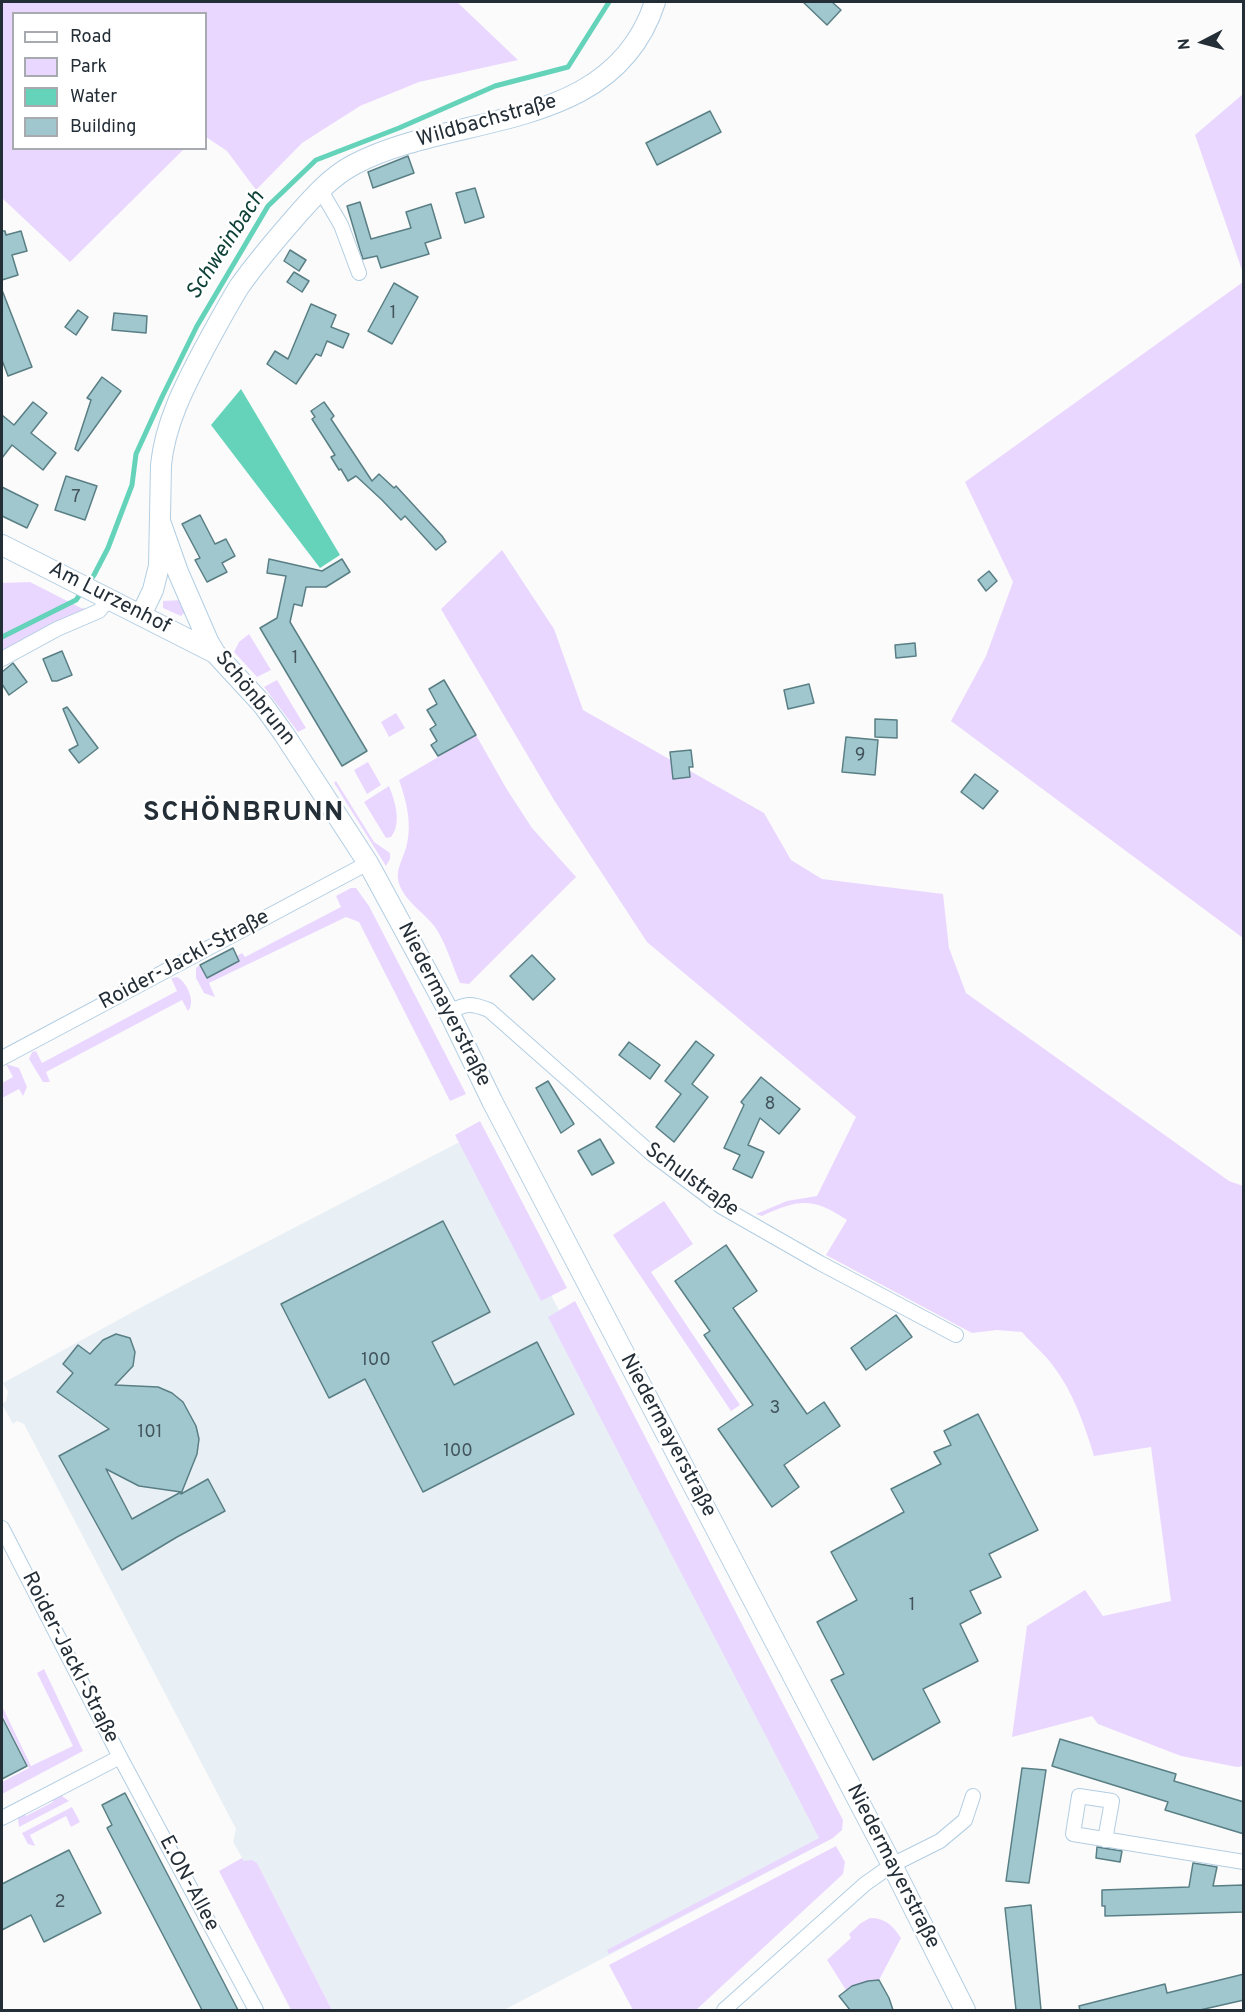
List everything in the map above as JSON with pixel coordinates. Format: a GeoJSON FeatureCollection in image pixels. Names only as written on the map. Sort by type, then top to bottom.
{"type":"FeatureCollection","features":[{"type":"Feature","properties":{"kind":"main road","name":"Wildbachstraße"},"geometry":{"type":"LineString","coordinates":[[320,189],[351,166],[374,156],[431,137],[544,108],[586,90],[608,72],[636,40],[655,2]]}},
{"type":"Feature","properties":{"kind":"main road","name":"Schönbrunn"},"geometry":{"type":"LineString","coordinates":[[141,615],[153,590],[159,566],[163,449],[170,421],[192,371],[221,316],[245,279],[277,237],[320,189]]}},
{"type":"Feature","properties":{"kind":"main road","name":"Schönbrunn"},"geometry":{"type":"LineString","coordinates":[[161,524],[178,572],[215,653],[263,705],[368,863]]}},
{"type":"Feature","properties":{"kind":"main road","name":"Am Lurzenhof"},"geometry":{"type":"LineString","coordinates":[[2,545],[215,653]]}},
{"type":"Feature","properties":{"kind":"main road","name":"Niedermayerstraße"},"geometry":{"type":"LineString","coordinates":[[368,863],[449,1012],[525,1164],[892,1865],[965,2010]]}},
{"type":"Feature","properties":{"kind":"street"},"geometry":{"type":"LineString","coordinates":[[320,189],[341,225],[359,273]]}},
{"type":"Feature","properties":{"kind":"street"},"geometry":{"type":"LineString","coordinates":[[2,659],[57,629],[99,611],[102,596]]}},
{"type":"Feature","properties":{"kind":"street","name":"Roider-Jackl-Straße"},"geometry":{"type":"LineString","coordinates":[[2,1058],[368,863]]}},
{"type":"Feature","properties":{"kind":"street","name":"Schulstraße"},"geometry":{"type":"LineString","coordinates":[[449,1012],[461,1006],[473,1004],[489,1010],[652,1154],[722,1207],[820,1264],[956,1335]]}},
{"type":"Feature","properties":{"kind":"street","name":"Roider-Jackl-Straße"},"geometry":{"type":"LineString","coordinates":[[2,1528],[120,1757]]}},
{"type":"Feature","properties":{"kind":"street"},"geometry":{"type":"LineString","coordinates":[[2,1818],[120,1757]]}},
{"type":"Feature","properties":{"kind":"street","name":"E.ON-Allee"},"geometry":{"type":"LineString","coordinates":[[120,1757],[256,2010]]}},
{"type":"Feature","properties":{"kind":"street"},"geometry":{"type":"LineString","coordinates":[[724,2010],[860,1888],[892,1865],[940,1841],[965,1820],[973,1797]]}},
{"type":"Feature","properties":{"kind":"street"},"geometry":{"type":"LineString","coordinates":[[1105,1840],[1244,1862]]}},
{"type":"Feature","properties":{"kind":"shaded area"},"geometry":{"type":"Polygon","coordinates":[[[469,1137],[833,1838],[504,2010],[332,2010],[257,1863],[244,1861],[233,1842],[236,1829],[24,1424],[17,1421],[13,1424],[2,1404],[6,1401],[8,1392],[3,1383],[151,1302],[469,1137]]]}},
{"type":"Feature","properties":{"kind":"green space"},"geometry":{"type":"Polygon","coordinates":[[[2,2],[457,2],[518,60],[419,82],[360,106],[302,143],[256,190],[227,151],[207,138],[207,12],[12,12],[12,150],[183,150],[70,262],[2,198],[2,2]]]}},
{"type":"Feature","properties":{"kind":"green space"},"geometry":{"type":"Polygon","coordinates":[[[1243,94],[1243,273],[1195,135],[1243,94]]]}},
{"type":"Feature","properties":{"kind":"green space"},"geometry":{"type":"Polygon","coordinates":[[[1243,282],[1243,938],[951,721],[986,656],[1013,582],[965,482],[1243,282]]]}},
{"type":"Feature","properties":{"kind":"green space"},"geometry":{"type":"Polygon","coordinates":[[[502,550],[554,629],[583,710],[764,813],[791,860],[822,879],[943,894],[949,948],[966,993],[1229,1181],[1243,1186],[1243,1766],[1237,1767],[1181,1756],[1098,1724],[1092,1716],[1012,1737],[1027,1626],[1085,1590],[1103,1616],[1171,1601],[1151,1447],[1094,1456],[1067,1387],[1050,1362],[1022,1332],[997,1330],[972,1333],[826,1255],[847,1220],[824,1207],[805,1203],[786,1206],[762,1216],[756,1214],[787,1201],[817,1196],[856,1117],[647,942],[554,800],[441,609],[502,550]]]}},
{"type":"Feature","properties":{"kind":"green space"},"geometry":{"type":"Polygon","coordinates":[[[30,582],[81,608],[99,611],[2,659],[2,583],[30,582]]]}},
{"type":"Feature","properties":{"kind":"green space"},"geometry":{"type":"Polygon","coordinates":[[[183,600],[185,612],[181,616],[163,608],[163,601],[183,600]]]}},
{"type":"Feature","properties":{"kind":"green space"},"geometry":{"type":"Polygon","coordinates":[[[249,634],[271,670],[257,677],[234,652],[239,642],[249,634]]]}},
{"type":"Feature","properties":{"kind":"green space"},"geometry":{"type":"Polygon","coordinates":[[[277,680],[306,728],[298,732],[264,687],[277,680]]]}},
{"type":"Feature","properties":{"kind":"green space"},"geometry":{"type":"Polygon","coordinates":[[[396,713],[405,728],[389,737],[381,722],[396,713]]]}},
{"type":"Feature","properties":{"kind":"green space"},"geometry":{"type":"Polygon","coordinates":[[[476,735],[532,828],[576,877],[469,984],[460,983],[439,933],[408,899],[400,886],[398,870],[407,844],[409,819],[399,780],[476,735]]]}},
{"type":"Feature","properties":{"kind":"green space"},"geometry":{"type":"Polygon","coordinates":[[[368,762],[381,785],[367,794],[354,770],[368,762]]]}},
{"type":"Feature","properties":{"kind":"green space"},"geometry":{"type":"Polygon","coordinates":[[[336,781],[374,842],[390,853],[386,866],[334,783],[336,781]]]}},
{"type":"Feature","properties":{"kind":"green space"},"geometry":{"type":"Polygon","coordinates":[[[389,786],[397,819],[391,837],[386,838],[364,802],[389,786]]]}},
{"type":"Feature","properties":{"kind":"green space"},"geometry":{"type":"Polygon","coordinates":[[[351,888],[356,888],[369,906],[466,1094],[450,1101],[359,922],[346,917],[209,983],[215,997],[204,993],[196,978],[196,968],[200,965],[207,978],[239,961],[237,956],[242,953],[245,957],[341,907],[336,896],[351,888]]]}},
{"type":"Feature","properties":{"kind":"green space"},"geometry":{"type":"Polygon","coordinates":[[[177,977],[184,983],[191,998],[188,1011],[182,1000],[46,1072],[50,1082],[43,1082],[29,1059],[32,1052],[36,1051],[42,1063],[177,991],[171,978],[177,977]]]}},
{"type":"Feature","properties":{"kind":"green space"},"geometry":{"type":"Polygon","coordinates":[[[6,1064],[19,1068],[27,1087],[23,1096],[19,1089],[2,1098],[2,1083],[13,1077],[6,1064]]]}},
{"type":"Feature","properties":{"kind":"green space"},"geometry":{"type":"Polygon","coordinates":[[[480,1121],[567,1288],[541,1301],[455,1135],[480,1121]]]}},
{"type":"Feature","properties":{"kind":"green space"},"geometry":{"type":"Polygon","coordinates":[[[664,1201],[693,1244],[651,1272],[740,1405],[731,1411],[613,1235],[664,1201]]]}},
{"type":"Feature","properties":{"kind":"green space"},"geometry":{"type":"Polygon","coordinates":[[[575,1301],[843,1820],[842,1830],[833,1838],[609,1954],[607,1950],[819,1838],[548,1317],[575,1301]]]}},
{"type":"Feature","properties":{"kind":"green space"},"geometry":{"type":"Polygon","coordinates":[[[44,1669],[83,1751],[2,1794],[2,1782],[29,1768],[2,1714],[2,1706],[31,1766],[73,1746],[37,1673],[44,1669]]]}},
{"type":"Feature","properties":{"kind":"green space"},"geometry":{"type":"Polygon","coordinates":[[[57,1795],[69,1801],[19,1827],[18,1819],[23,1811],[26,1816],[53,1802],[51,1797],[57,1795]]]}},
{"type":"Feature","properties":{"kind":"green space"},"geometry":{"type":"Polygon","coordinates":[[[72,1807],[80,1822],[71,1827],[66,1816],[30,1835],[35,1846],[28,1844],[22,1833],[72,1807]]]}},
{"type":"Feature","properties":{"kind":"green space"},"geometry":{"type":"Polygon","coordinates":[[[836,1846],[845,1862],[843,1874],[696,2010],[633,2010],[609,1965],[836,1846]]]}},
{"type":"Feature","properties":{"kind":"green space"},"geometry":{"type":"Polygon","coordinates":[[[242,1858],[244,1861],[252,1860],[257,1863],[332,2010],[291,2010],[219,1871],[242,1858]]]}},
{"type":"Feature","properties":{"kind":"green space"},"geometry":{"type":"Polygon","coordinates":[[[870,1918],[880,1919],[888,1924],[901,1938],[879,1980],[868,1981],[846,1990],[827,1960],[851,1938],[849,1934],[870,1918]]]}},
{"type":"Feature","properties":{"kind":"water"},"geometry":{"type":"Polygon","coordinates":[[[241,389],[340,555],[320,568],[211,425],[241,389]]]}},
{"type":"Feature","properties":{"kind":"building"},"geometry":{"type":"Polygon","coordinates":[[[803,2],[832,2],[841,10],[827,25],[803,2]]]}},
{"type":"Feature","properties":{"kind":"building"},"geometry":{"type":"Polygon","coordinates":[[[710,111],[721,132],[657,165],[646,143],[710,111]]]}},
{"type":"Feature","properties":{"kind":"building"},"geometry":{"type":"Polygon","coordinates":[[[408,156],[414,173],[373,188],[368,172],[408,156]]]}},
{"type":"Feature","properties":{"kind":"building"},"geometry":{"type":"Polygon","coordinates":[[[475,188],[484,217],[465,223],[456,193],[475,188]]]}},
{"type":"Feature","properties":{"kind":"building"},"geometry":{"type":"Polygon","coordinates":[[[360,202],[371,239],[411,228],[406,212],[431,204],[441,238],[425,243],[429,254],[381,268],[377,256],[363,259],[360,250],[347,206],[360,202]]]}},
{"type":"Feature","properties":{"kind":"building"},"geometry":{"type":"Polygon","coordinates":[[[2,231],[5,231],[6,235],[21,231],[27,251],[12,255],[18,275],[2,280],[2,231]]]}},
{"type":"Feature","properties":{"kind":"building"},"geometry":{"type":"Polygon","coordinates":[[[290,250],[306,260],[299,271],[284,261],[290,250]]]}},
{"type":"Feature","properties":{"kind":"building"},"geometry":{"type":"Polygon","coordinates":[[[294,272],[309,281],[302,292],[287,282],[294,272]]]}},
{"type":"Feature","properties":{"kind":"building"},"geometry":{"type":"Polygon","coordinates":[[[394,283],[418,297],[392,344],[368,331],[394,283]]]}},
{"type":"Feature","properties":{"kind":"building"},"geometry":{"type":"Polygon","coordinates":[[[2,290],[32,367],[8,376],[2,360],[2,290]]]}},
{"type":"Feature","properties":{"kind":"building"},"geometry":{"type":"Polygon","coordinates":[[[311,304],[336,315],[331,327],[349,334],[343,348],[327,341],[321,356],[316,354],[296,384],[267,364],[275,351],[288,359],[311,304]]]}},
{"type":"Feature","properties":{"kind":"building"},"geometry":{"type":"Polygon","coordinates":[[[78,310],[88,317],[76,335],[65,327],[78,310]]]}},
{"type":"Feature","properties":{"kind":"building"},"geometry":{"type":"Polygon","coordinates":[[[114,313],[147,316],[146,333],[112,330],[114,313]]]}},
{"type":"Feature","properties":{"kind":"building"},"geometry":{"type":"Polygon","coordinates":[[[102,377],[121,391],[78,451],[75,449],[91,400],[87,398],[102,377]]]}},
{"type":"Feature","properties":{"kind":"building"},"geometry":{"type":"Polygon","coordinates":[[[33,402],[47,413],[31,433],[56,453],[43,470],[12,445],[2,458],[2,415],[14,425],[33,402]]]}},
{"type":"Feature","properties":{"kind":"building"},"geometry":{"type":"Polygon","coordinates":[[[324,402],[334,416],[331,419],[372,481],[379,474],[394,488],[396,486],[446,542],[436,550],[405,516],[401,520],[356,476],[348,481],[331,457],[335,455],[312,419],[315,417],[311,411],[324,402]]]}},
{"type":"Feature","properties":{"kind":"building"},"geometry":{"type":"Polygon","coordinates":[[[66,476],[97,486],[85,520],[55,510],[66,476]]]}},
{"type":"Feature","properties":{"kind":"building"},"geometry":{"type":"Polygon","coordinates":[[[2,487],[38,505],[27,528],[2,516],[2,487]]]}},
{"type":"Feature","properties":{"kind":"building"},"geometry":{"type":"Polygon","coordinates":[[[200,515],[215,544],[226,539],[235,556],[222,563],[227,572],[207,582],[195,560],[200,558],[182,524],[200,515]]]}},
{"type":"Feature","properties":{"kind":"building"},"geometry":{"type":"Polygon","coordinates":[[[269,559],[322,571],[342,559],[350,572],[326,587],[306,587],[302,606],[294,604],[290,622],[367,751],[342,766],[260,628],[277,618],[286,576],[267,573],[269,559]]]}},
{"type":"Feature","properties":{"kind":"building"},"geometry":{"type":"Polygon","coordinates":[[[989,571],[997,581],[986,591],[978,580],[989,571]]]}},
{"type":"Feature","properties":{"kind":"building"},"geometry":{"type":"Polygon","coordinates":[[[915,643],[916,656],[896,658],[895,645],[915,643]]]}},
{"type":"Feature","properties":{"kind":"building"},"geometry":{"type":"Polygon","coordinates":[[[62,651],[72,675],[52,681],[43,659],[62,651]]]}},
{"type":"Feature","properties":{"kind":"building"},"geometry":{"type":"Polygon","coordinates":[[[13,663],[27,682],[9,695],[2,684],[2,672],[13,663]]]}},
{"type":"Feature","properties":{"kind":"building"},"geometry":{"type":"Polygon","coordinates":[[[444,680],[476,735],[438,756],[431,745],[437,741],[430,729],[436,725],[427,710],[437,704],[429,689],[444,680]]]}},
{"type":"Feature","properties":{"kind":"building"},"geometry":{"type":"Polygon","coordinates":[[[809,684],[814,703],[788,709],[784,690],[809,684]]]}},
{"type":"Feature","properties":{"kind":"building"},"geometry":{"type":"Polygon","coordinates":[[[67,707],[98,748],[79,763],[69,750],[78,745],[63,709],[67,707]]]}},
{"type":"Feature","properties":{"kind":"building"},"geometry":{"type":"Polygon","coordinates":[[[875,719],[897,720],[897,738],[875,737],[875,719]]]}},
{"type":"Feature","properties":{"kind":"building"},"geometry":{"type":"Polygon","coordinates":[[[846,737],[878,740],[875,775],[842,772],[846,737]]]}},
{"type":"Feature","properties":{"kind":"building"},"geometry":{"type":"Polygon","coordinates":[[[691,750],[693,767],[689,767],[690,777],[673,779],[670,752],[691,750]]]}},
{"type":"Feature","properties":{"kind":"building"},"geometry":{"type":"Polygon","coordinates":[[[975,774],[998,791],[983,809],[961,792],[975,774]]]}},
{"type":"Feature","properties":{"kind":"building"},"geometry":{"type":"Polygon","coordinates":[[[233,948],[239,961],[207,978],[200,965],[233,948]]]}},
{"type":"Feature","properties":{"kind":"building"},"geometry":{"type":"Polygon","coordinates":[[[532,955],[555,979],[533,1000],[510,976],[532,955]]]}},
{"type":"Feature","properties":{"kind":"building"},"geometry":{"type":"Polygon","coordinates":[[[696,1041],[714,1055],[692,1084],[708,1097],[674,1142],[656,1127],[681,1094],[665,1081],[696,1041]]]}},
{"type":"Feature","properties":{"kind":"building"},"geometry":{"type":"Polygon","coordinates":[[[629,1042],[660,1065],[650,1079],[619,1055],[629,1042]]]}},
{"type":"Feature","properties":{"kind":"building"},"geometry":{"type":"Polygon","coordinates":[[[761,1077],[800,1109],[779,1134],[760,1118],[748,1145],[764,1152],[752,1178],[733,1169],[740,1155],[724,1148],[744,1105],[741,1102],[761,1077]]]}},
{"type":"Feature","properties":{"kind":"building"},"geometry":{"type":"Polygon","coordinates":[[[548,1081],[574,1124],[561,1133],[536,1088],[548,1081]]]}},
{"type":"Feature","properties":{"kind":"building"},"geometry":{"type":"Polygon","coordinates":[[[600,1139],[614,1163],[592,1175],[578,1151],[600,1139]]]}},
{"type":"Feature","properties":{"kind":"building"},"geometry":{"type":"Polygon","coordinates":[[[443,1221],[490,1312],[432,1342],[454,1385],[537,1342],[574,1414],[423,1492],[365,1379],[329,1398],[281,1304],[443,1221]]]}},
{"type":"Feature","properties":{"kind":"building"},"geometry":{"type":"Polygon","coordinates":[[[726,1245],[757,1291],[733,1308],[807,1414],[824,1402],[840,1426],[784,1465],[799,1487],[772,1507],[718,1429],[753,1405],[704,1335],[710,1331],[675,1281],[726,1245]]]}},
{"type":"Feature","properties":{"kind":"building"},"geometry":{"type":"Polygon","coordinates":[[[896,1315],[912,1337],[866,1370],[851,1348],[896,1315]]]}},
{"type":"Feature","properties":{"kind":"building"},"geometry":{"type":"Polygon","coordinates":[[[116,1334],[130,1338],[135,1352],[133,1366],[115,1385],[158,1387],[172,1393],[183,1402],[196,1426],[199,1439],[197,1454],[181,1494],[208,1479],[225,1511],[122,1570],[59,1456],[109,1429],[57,1392],[73,1373],[63,1364],[78,1345],[90,1354],[103,1340],[116,1334]],[[106,1469],[132,1519],[181,1492],[139,1486],[106,1469]]]}},
{"type":"Feature","properties":{"kind":"building"},"geometry":{"type":"Polygon","coordinates":[[[978,1414],[1038,1530],[989,1554],[1001,1577],[970,1591],[981,1613],[960,1624],[978,1661],[923,1689],[940,1722],[873,1760],[831,1680],[844,1674],[817,1622],[857,1600],[831,1552],[904,1512],[891,1489],[941,1464],[934,1452],[951,1445],[944,1431],[978,1414]]]}},
{"type":"Feature","properties":{"kind":"building"},"geometry":{"type":"Polygon","coordinates":[[[2,1717],[27,1766],[2,1779],[2,1717]]]}},
{"type":"Feature","properties":{"kind":"building"},"geometry":{"type":"Polygon","coordinates":[[[1060,1739],[1176,1774],[1174,1781],[1244,1802],[1244,1834],[1165,1810],[1168,1802],[1052,1766],[1060,1739]]]}},
{"type":"Feature","properties":{"kind":"building"},"geometry":{"type":"Polygon","coordinates":[[[1022,1768],[1046,1770],[1029,1883],[1006,1881],[1022,1768]]]}},
{"type":"Feature","properties":{"kind":"building"},"geometry":{"type":"Polygon","coordinates":[[[125,1793],[238,2010],[202,2010],[107,1828],[112,1825],[102,1805],[125,1793]]]}},
{"type":"Feature","properties":{"kind":"building"},"geometry":{"type":"Polygon","coordinates":[[[1097,1847],[1122,1851],[1120,1862],[1096,1858],[1097,1847]]]}},
{"type":"Feature","properties":{"kind":"building"},"geometry":{"type":"Polygon","coordinates":[[[69,1850],[101,1913],[44,1942],[31,1915],[2,1930],[2,1884],[69,1850]]]}},
{"type":"Feature","properties":{"kind":"building"},"geometry":{"type":"Polygon","coordinates":[[[1193,1863],[1217,1867],[1213,1886],[1244,1885],[1244,1912],[1105,1916],[1105,1906],[1102,1906],[1102,1890],[1189,1887],[1193,1863]]]}},
{"type":"Feature","properties":{"kind":"building"},"geometry":{"type":"Polygon","coordinates":[[[1031,1905],[1041,2010],[1016,2010],[1005,1908],[1031,1905]]]}},
{"type":"Feature","properties":{"kind":"building"},"geometry":{"type":"Polygon","coordinates":[[[1244,1974],[1244,2000],[1200,2010],[1080,2010],[1079,2006],[1165,1984],[1167,1993],[1244,1974]]]}},
{"type":"Feature","properties":{"kind":"building"},"geometry":{"type":"Polygon","coordinates":[[[879,1980],[893,2010],[850,2010],[839,1996],[852,1986],[879,1980]]]}},
{"type":"Feature","properties":{"kind":"waterway","name":"Schweinbach"},"geometry":{"type":"LineString","coordinates":[[2,637],[76,600],[94,575],[108,548],[132,485],[136,454],[162,397],[197,326],[268,206],[316,160],[399,128],[495,86],[568,67],[609,2]]}},
{"type":"Feature","properties":{"kind":"district","name":"SCHÖNBRUNN"},"geometry":{"type":"Point","coordinates":[244,815]}}]}
